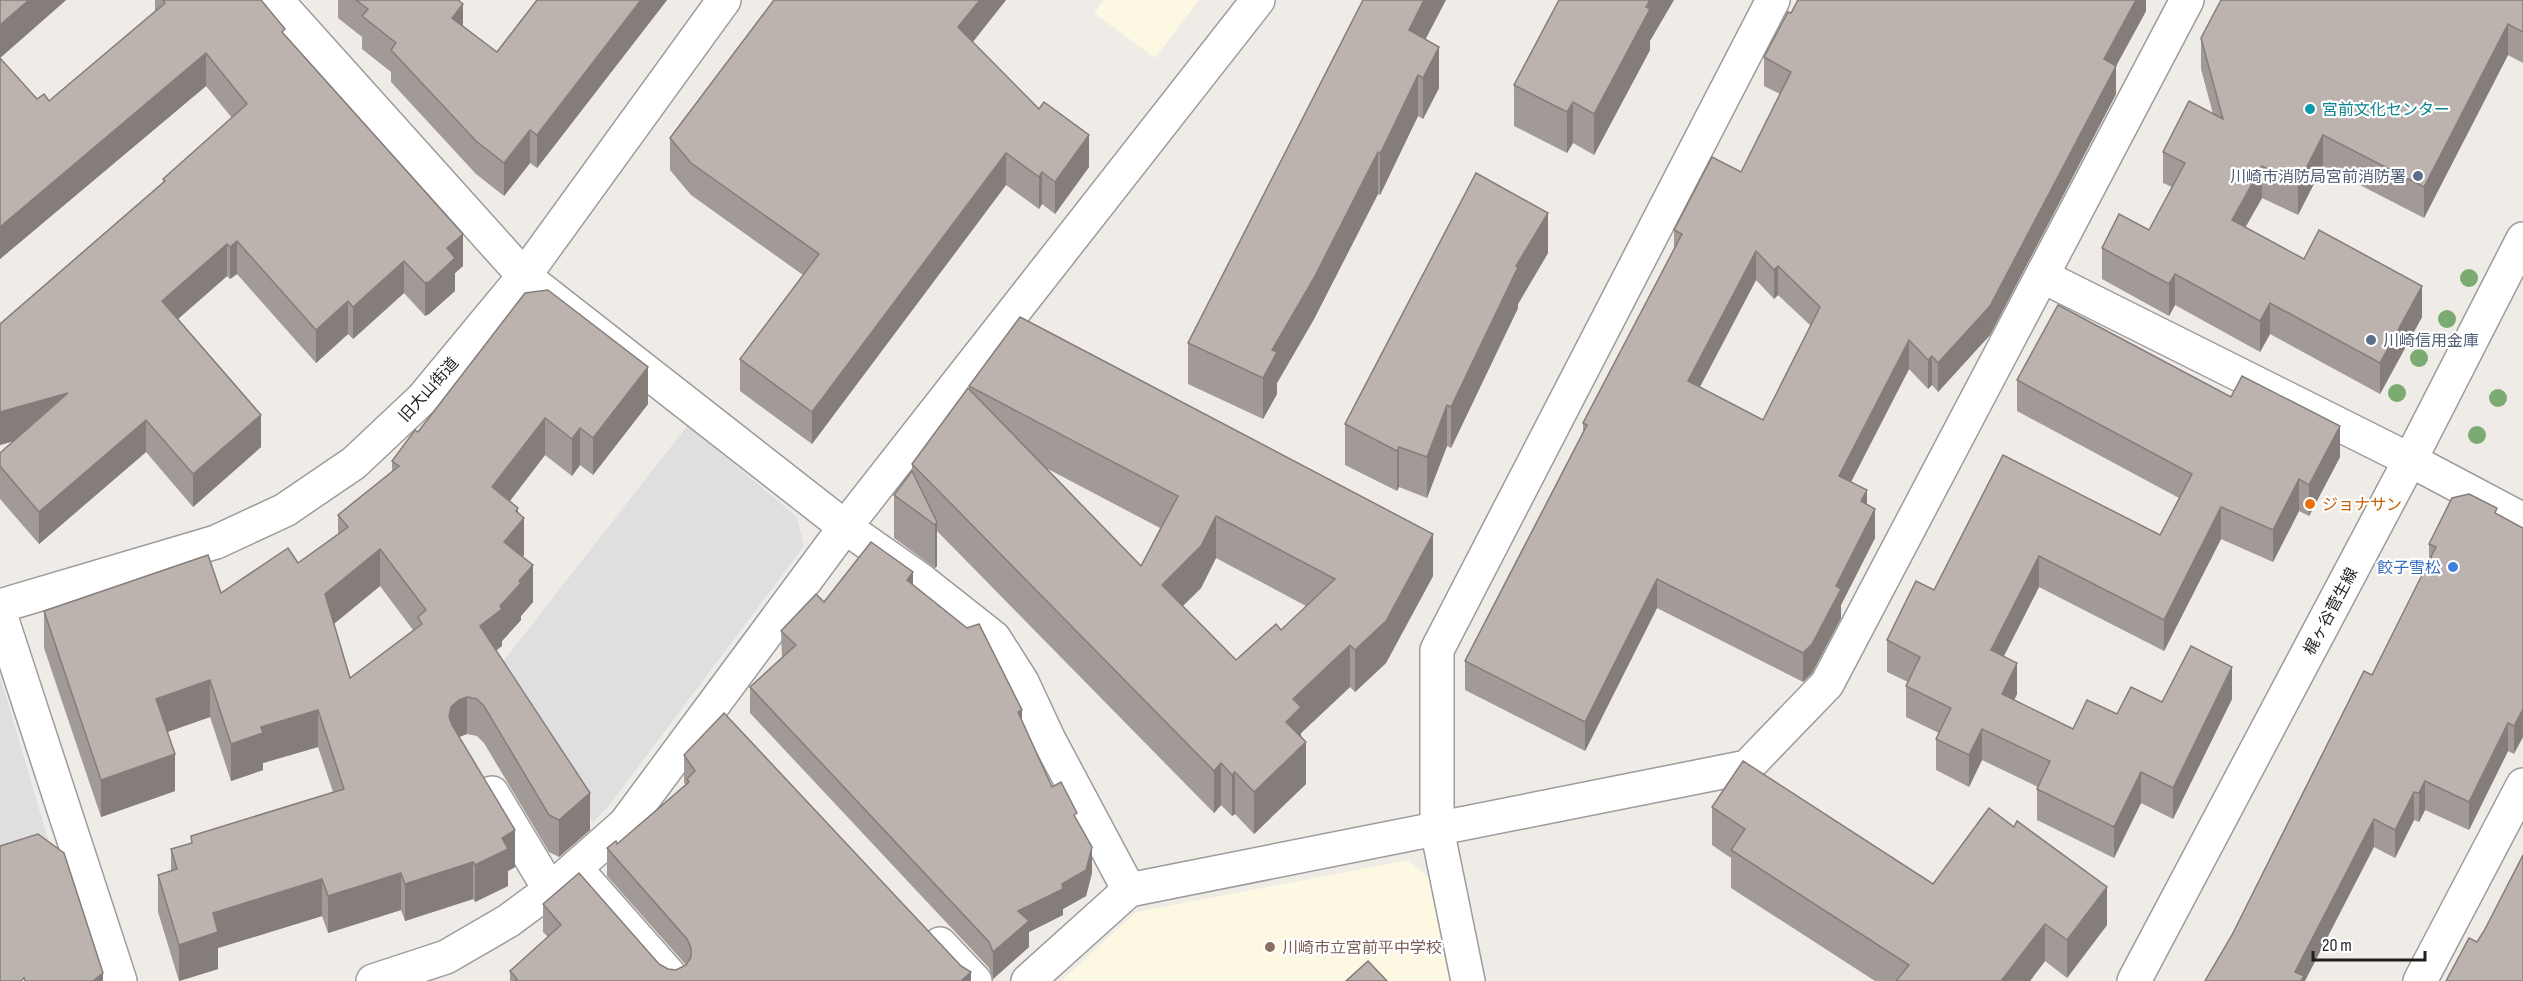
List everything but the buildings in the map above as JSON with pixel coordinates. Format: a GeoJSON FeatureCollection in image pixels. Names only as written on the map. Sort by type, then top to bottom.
{"type":"FeatureCollection","features":[{"type":"Feature","properties":{"kind":"street"},"geometry":{"type":"LineString","coordinates":[[276,0],[524,276],[845,527],[918,578],[994,638],[1022,682],[1055,751],[1129,890]]}},
{"type":"Feature","properties":{"kind":"street","name":"旧大山街道"},"geometry":{"type":"LineString","coordinates":[[0,606],[216,542],[285,510],[354,463],[423,398],[524,276],[724,0]]}},
{"type":"Feature","properties":{"kind":"street"},"geometry":{"type":"LineString","coordinates":[[373,981],[446,957],[508,921],[550,890],[625,824],[724,712],[845,527],[1258,0]]}},
{"type":"Feature","properties":{"kind":"street"},"geometry":{"type":"LineString","coordinates":[[1468,981],[1437,829],[1437,650],[1773,0]]}},
{"type":"Feature","properties":{"kind":"street"},"geometry":{"type":"LineString","coordinates":[[1028,981],[1129,890],[1747,767],[1827,684],[2186,0]]}},
{"type":"Feature","properties":{"kind":"street","name":"梶ヶ谷菅生線"},"geometry":{"type":"LineString","coordinates":[[2134,981],[2410,460],[2523,239]]}},
{"type":"Feature","properties":{"kind":"street"},"geometry":{"type":"LineString","coordinates":[[2042,276],[2410,460],[2523,520]]}},
{"type":"Feature","properties":{"kind":"street"},"geometry":{"type":"LineString","coordinates":[[0,614],[120,981]]}},
{"type":"Feature","properties":{"kind":"street"},"geometry":{"type":"LineString","coordinates":[[474,763],[550,890]]}},
{"type":"Feature","properties":{"kind":"street"},"geometry":{"type":"LineString","coordinates":[[2420,981],[2523,785]]}},
{"type":"Feature","properties":{"kind":"street"},"geometry":{"type":"LineString","coordinates":[[575,868],[673,979]]}},
{"type":"Feature","properties":{"kind":"street"},"geometry":{"type":"LineString","coordinates":[[918,920],[975,981]]}},
{"type":"Feature","properties":{"kind":"shaded area"},"geometry":{"type":"Polygon","coordinates":[[[1104,0],[1199,0],[1155,58],[1094,13],[1104,0]]]}},
{"type":"Feature","properties":{"kind":"shaded area"},"geometry":{"type":"Polygon","coordinates":[[[688,425],[797,517],[804,546],[611,803],[593,822],[495,672],[688,425]]]}},
{"type":"Feature","properties":{"kind":"shaded area"},"geometry":{"type":"Polygon","coordinates":[[[0,676],[54,860],[0,876],[0,676]]]}},
{"type":"Feature","properties":{"kind":"shaded area","name":"川崎市立宮前平中学校"},"geometry":{"type":"Polygon","coordinates":[[[1408,860],[1429,878],[1449,981],[1061,981],[1136,912],[1408,860]]]}},
{"type":"Feature","properties":{"kind":"place","name":"宮前文化センター"},"geometry":{"type":"Point","coordinates":[2310,109]}},
{"type":"Feature","properties":{"kind":"place","name":"川崎市消防局宮前消防署"},"geometry":{"type":"Point","coordinates":[2418,176]}},
{"type":"Feature","properties":{"kind":"place","name":"川崎信用金庫"},"geometry":{"type":"Point","coordinates":[2371,340]}},
{"type":"Feature","properties":{"kind":"place","name":"ジョナサン"},"geometry":{"type":"Point","coordinates":[2310,504]}},
{"type":"Feature","properties":{"kind":"place","name":"餃子雪松"},"geometry":{"type":"Point","coordinates":[2453,567]}},
{"type":"Feature","properties":{"kind":"place","name":"川崎市立宮前平中学校"},"geometry":{"type":"Point","coordinates":[1270,947]}}]}
